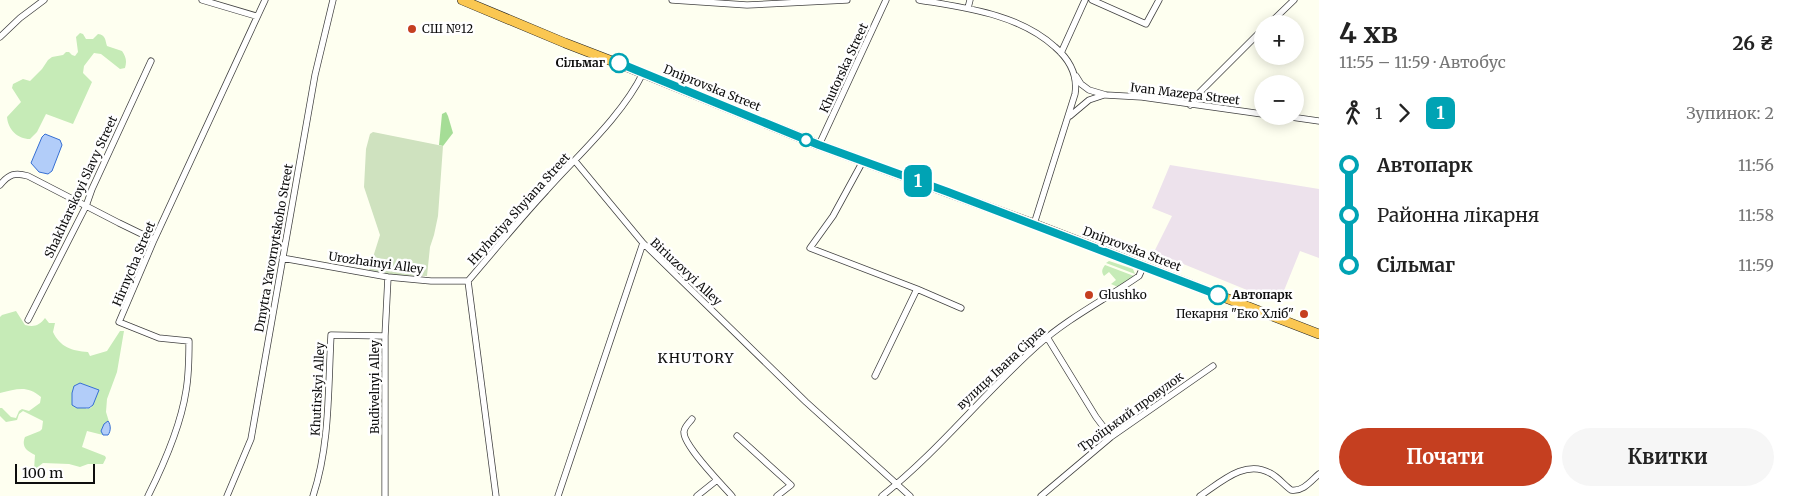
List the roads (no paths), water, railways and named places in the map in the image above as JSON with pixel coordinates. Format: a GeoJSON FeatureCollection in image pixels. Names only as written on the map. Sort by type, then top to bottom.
{"type":"FeatureCollection","features":[{"type":"Feature","properties":{"kind":"highway","name":"Dniprovska Street"},"geometry":{"type":"LineString","coordinates":[[462,0],[819,145],[1034,224],[1143,268],[1319,334]]}},
{"type":"Feature","properties":{"kind":"street"},"geometry":{"type":"LineString","coordinates":[[0,37],[20,18],[44,0]]}},
{"type":"Feature","properties":{"kind":"street"},"geometry":{"type":"LineString","coordinates":[[202,0],[256,16]]}},
{"type":"Feature","properties":{"kind":"street","name":"Hirnycha Street"},"geometry":{"type":"LineString","coordinates":[[148,496],[165,458],[186,392],[189,368],[189,341],[159,338],[119,322],[154,240],[265,0]]}},
{"type":"Feature","properties":{"kind":"street","name":"Dmytra Yavornytskoho Street"},"geometry":{"type":"LineString","coordinates":[[227,496],[250,439],[315,75],[333,0]]}},
{"type":"Feature","properties":{"kind":"street"},"geometry":{"type":"LineString","coordinates":[[672,0],[747,5],[847,0]]}},
{"type":"Feature","properties":{"kind":"street","name":"Khutorska Street"},"geometry":{"type":"LineString","coordinates":[[819,145],[886,0]]}},
{"type":"Feature","properties":{"kind":"street","name":"Ivan Mazepa Street"},"geometry":{"type":"LineString","coordinates":[[919,0],[968,8],[1024,26],[1038,33],[1061,52],[1085,87],[1093,92],[1254,113]]}},
{"type":"Feature","properties":{"kind":"street"},"geometry":{"type":"LineString","coordinates":[[968,8],[970,0]]}},
{"type":"Feature","properties":{"kind":"street"},"geometry":{"type":"LineString","coordinates":[[1061,52],[1085,0]]}},
{"type":"Feature","properties":{"kind":"street"},"geometry":{"type":"LineString","coordinates":[[1092,0],[1146,24],[1159,0]]}},
{"type":"Feature","properties":{"kind":"street"},"geometry":{"type":"LineString","coordinates":[[1278,15],[1294,0]]}},
{"type":"Feature","properties":{"kind":"street"},"geometry":{"type":"LineString","coordinates":[[1190,105],[1200,92],[1254,38]]}},
{"type":"Feature","properties":{"kind":"street","name":"Shakhtarskoyi Slavy Street"},"geometry":{"type":"LineString","coordinates":[[28,320],[86,206],[151,61]]}},
{"type":"Feature","properties":{"kind":"street","name":"Hryhoriya Shyiana Street"},"geometry":{"type":"LineString","coordinates":[[496,496],[468,281],[545,191],[575,161],[606,125],[638,84],[643,73]]}},
{"type":"Feature","properties":{"kind":"street"},"geometry":{"type":"LineString","coordinates":[[1034,224],[1076,94],[1075,74]]}},
{"type":"Feature","properties":{"kind":"street","name":"Ivan Mazepa Street"},"geometry":{"type":"LineString","coordinates":[[1069,117],[1089,100],[1106,95]]}},
{"type":"Feature","properties":{"kind":"street"},"geometry":{"type":"LineString","coordinates":[[1304,118],[1319,120]]}},
{"type":"Feature","properties":{"kind":"street"},"geometry":{"type":"LineString","coordinates":[[575,161],[643,243]]}},
{"type":"Feature","properties":{"kind":"street"},"geometry":{"type":"LineString","coordinates":[[863,162],[833,216],[810,248],[961,308]]}},
{"type":"Feature","properties":{"kind":"street"},"geometry":{"type":"LineString","coordinates":[[0,185],[11,174],[19,173],[28,176],[154,240]]}},
{"type":"Feature","properties":{"kind":"street","name":"Biriuzovyi Alley"},"geometry":{"type":"LineString","coordinates":[[558,496],[643,243],[806,402],[910,496]]}},
{"type":"Feature","properties":{"kind":"street","name":"Urozhainyi Alley"},"geometry":{"type":"LineString","coordinates":[[282,258],[388,277],[431,281],[468,281]]}},
{"type":"Feature","properties":{"kind":"street","name":"вулиця Івана Сірка"},"geometry":{"type":"LineString","coordinates":[[882,496],[897,484],[1010,370],[1047,337],[1139,276],[1143,268]]}},
{"type":"Feature","properties":{"kind":"street","name":"Budivelnyi Alley"},"geometry":{"type":"LineString","coordinates":[[385,496],[385,336],[388,277]]}},
{"type":"Feature","properties":{"kind":"street"},"geometry":{"type":"LineString","coordinates":[[875,376],[917,290]]}},
{"type":"Feature","properties":{"kind":"street","name":"Khutirskyi Alley"},"geometry":{"type":"LineString","coordinates":[[313,496],[320,477],[325,449],[331,336],[385,336]]}},
{"type":"Feature","properties":{"kind":"street"},"geometry":{"type":"LineString","coordinates":[[1047,337],[1110,437]]}},
{"type":"Feature","properties":{"kind":"street","name":"Троїцький провулок"},"geometry":{"type":"LineString","coordinates":[[1041,496],[1110,437],[1213,366]]}},
{"type":"Feature","properties":{"kind":"street"},"geometry":{"type":"LineString","coordinates":[[692,419],[684,432],[689,447],[732,496]]}},
{"type":"Feature","properties":{"kind":"street"},"geometry":{"type":"LineString","coordinates":[[737,436],[791,485],[777,496]]}},
{"type":"Feature","properties":{"kind":"street"},"geometry":{"type":"LineString","coordinates":[[1200,496],[1222,481],[1249,468],[1258,468],[1269,472],[1291,490],[1295,491],[1304,487],[1319,474]]}},
{"type":"Feature","properties":{"kind":"street"},"geometry":{"type":"LineString","coordinates":[[697,496],[718,480]]}},
{"type":"Feature","properties":{"kind":"water"},"geometry":{"type":"Polygon","coordinates":[[[45,134],[60,140],[62,145],[52,171],[48,174],[39,172],[31,163],[45,134]]]}},
{"type":"Feature","properties":{"kind":"water"},"geometry":{"type":"Polygon","coordinates":[[[80,383],[99,390],[93,405],[89,408],[77,408],[72,405],[74,386],[80,383]]]}},
{"type":"Feature","properties":{"kind":"water"},"geometry":{"type":"Polygon","coordinates":[[[108,421],[110,432],[108,435],[103,435],[101,431],[104,424],[108,421]]]}},
{"type":"Feature","properties":{"kind":"place","name":"СШ №12"},"geometry":{"type":"Point","coordinates":[412,29]}},
{"type":"Feature","properties":{"kind":"place","name":"Сільмаг"},"geometry":{"type":"Point","coordinates":[619,63]}},
{"type":"Feature","properties":{"kind":"place","name":"Glushko"},"geometry":{"type":"Point","coordinates":[1089,295]}},
{"type":"Feature","properties":{"kind":"place","name":"Автопарк"},"geometry":{"type":"Point","coordinates":[1218,295]}},
{"type":"Feature","properties":{"kind":"place","name":"Пекарня \"Еко Хліб\""},"geometry":{"type":"Point","coordinates":[1304,314]}},
{"type":"Feature","properties":{"kind":"district","name":"KHUTORY"},"geometry":{"type":"Point","coordinates":[696,358]}}]}
